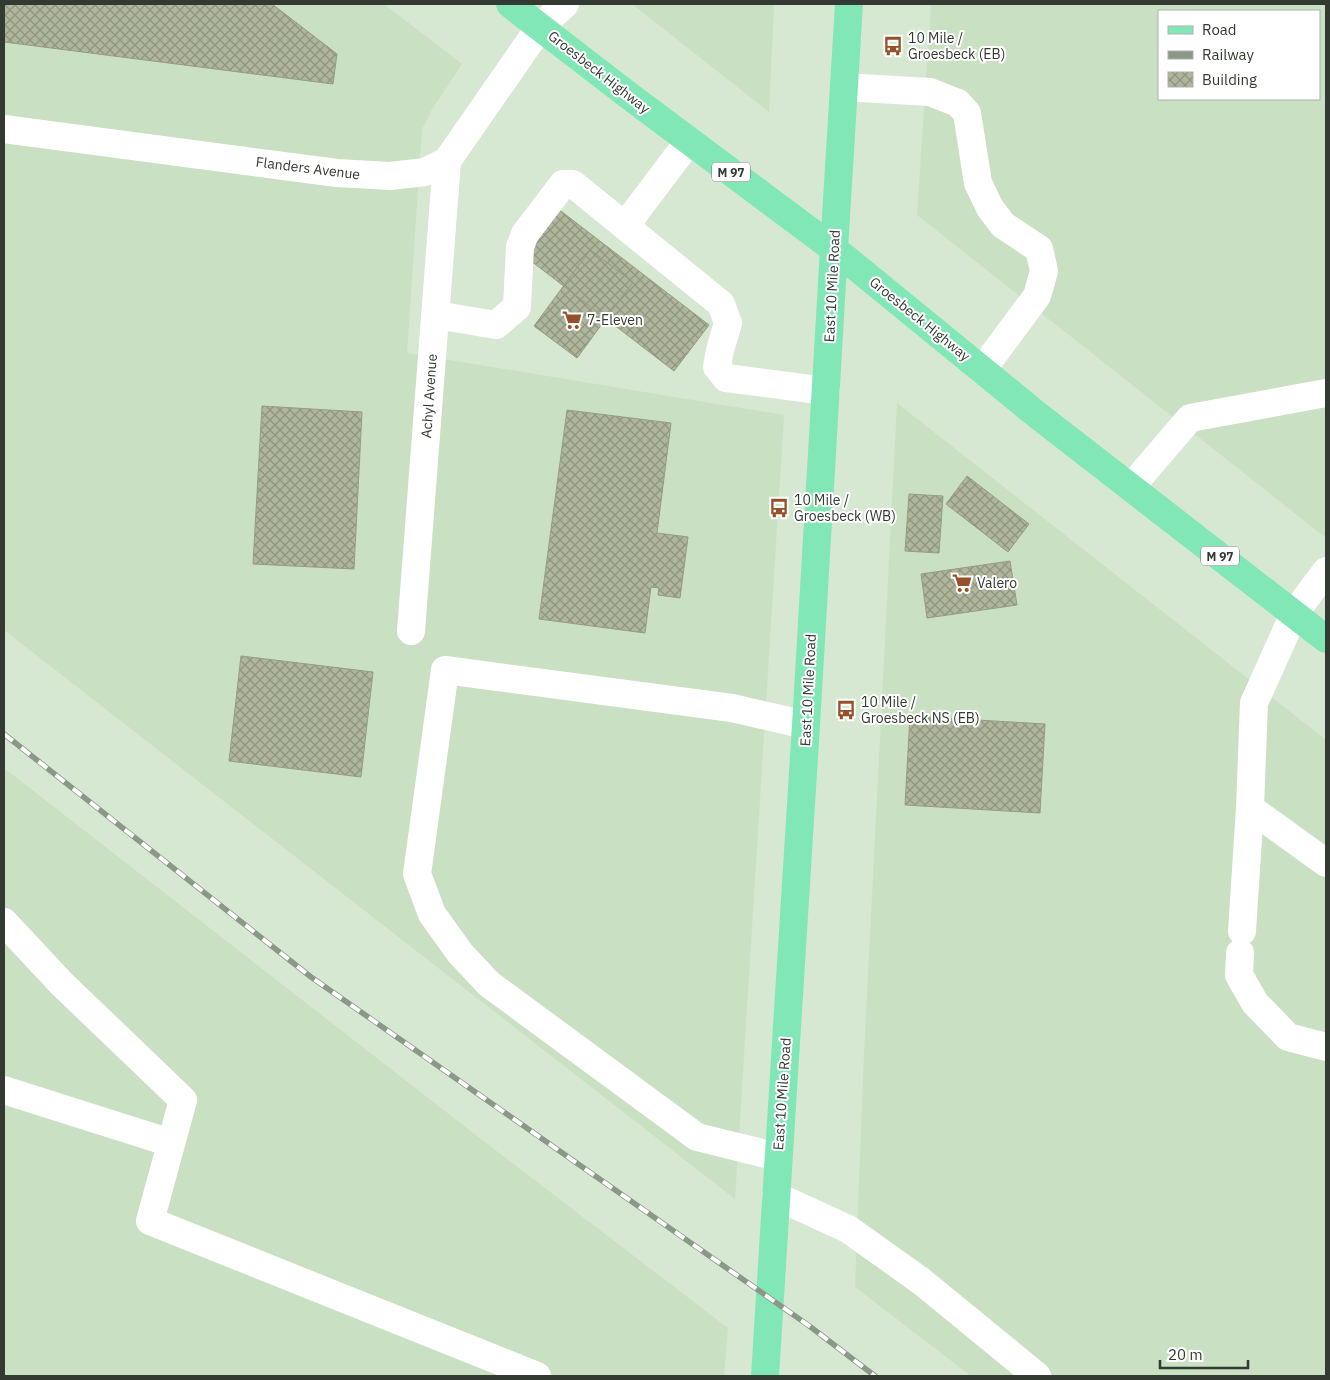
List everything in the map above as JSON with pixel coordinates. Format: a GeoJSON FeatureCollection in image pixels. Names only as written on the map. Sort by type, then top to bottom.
{"type":"FeatureCollection","features":[{"type":"Feature","properties":{"kind":"main road","name":"Groesbeck Highway"},"geometry":{"type":"LineString","coordinates":[[510,4],[834,249],[982,370],[1326,639]]}},
{"type":"Feature","properties":{"kind":"main road","name":"East 10 Mile Road"},"geometry":{"type":"LineString","coordinates":[[765,1376],[849,4]]}},
{"type":"Feature","properties":{"kind":"street"},"geometry":{"type":"LineString","coordinates":[[448,161],[540,26],[565,4]]}},
{"type":"Feature","properties":{"kind":"street"},"geometry":{"type":"LineString","coordinates":[[844,87],[930,92],[958,103],[967,113],[978,182],[990,208],[1003,225],[1039,249],[1044,271],[1037,296],[982,370]]}},
{"type":"Feature","properties":{"kind":"street","name":"Flanders Avenue"},"geometry":{"type":"LineString","coordinates":[[4,130],[337,173],[390,176],[425,172],[448,161]]}},
{"type":"Feature","properties":{"kind":"street"},"geometry":{"type":"LineString","coordinates":[[625,226],[690,141]]}},
{"type":"Feature","properties":{"kind":"street","name":"Achyl Avenue"},"geometry":{"type":"LineString","coordinates":[[411,631],[448,161]]}},
{"type":"Feature","properties":{"kind":"street"},"geometry":{"type":"LineString","coordinates":[[436,315],[496,325],[517,308],[520,247],[525,234],[563,184],[573,184],[721,304],[728,323],[717,367],[726,378],[826,392]]}},
{"type":"Feature","properties":{"kind":"street"},"geometry":{"type":"LineString","coordinates":[[1131,487],[1190,418],[1326,393]]}},
{"type":"Feature","properties":{"kind":"street"},"geometry":{"type":"LineString","coordinates":[[1326,571],[1294,614],[1254,703],[1250,808],[1238,975],[1255,1004],[1288,1037],[1326,1047]]}},
{"type":"Feature","properties":{"kind":"street"},"geometry":{"type":"LineString","coordinates":[[778,1157],[697,1137],[489,984],[460,953],[432,914],[417,874],[445,670],[732,708],[806,726]]}},
{"type":"Feature","properties":{"kind":"street"},"geometry":{"type":"LineString","coordinates":[[1250,808],[1326,863]]}},
{"type":"Feature","properties":{"kind":"street"},"geometry":{"type":"LineString","coordinates":[[4,922],[62,984],[183,1100],[150,1221],[537,1376]]}},
{"type":"Feature","properties":{"kind":"street"},"geometry":{"type":"LineString","coordinates":[[4,1090],[172,1143]]}},
{"type":"Feature","properties":{"kind":"street"},"geometry":{"type":"LineString","coordinates":[[776,1196],[848,1229],[921,1281],[1037,1376]]}},
{"type":"Feature","properties":{"kind":"shaded area"},"geometry":{"type":"Polygon","coordinates":[[[4,4],[384,4],[462,64],[431,111],[422,129],[407,353],[784,415],[735,1199],[4,630],[4,4]]]}},
{"type":"Feature","properties":{"kind":"shaded area"},"geometry":{"type":"Polygon","coordinates":[[[632,4],[774,4],[769,112],[632,4]]]}},
{"type":"Feature","properties":{"kind":"shaded area"},"geometry":{"type":"Polygon","coordinates":[[[931,4],[1326,4],[1326,538],[917,215],[931,4]]]}},
{"type":"Feature","properties":{"kind":"shaded area"},"geometry":{"type":"Polygon","coordinates":[[[897,403],[1326,740],[1326,1376],[971,1376],[855,1287],[864,1054],[897,403]]]}},
{"type":"Feature","properties":{"kind":"shaded area"},"geometry":{"type":"Polygon","coordinates":[[[4,768],[486,1143],[728,1328],[724,1376],[4,1376],[4,768]]]}},
{"type":"Feature","properties":{"kind":"building"},"geometry":{"type":"Polygon","coordinates":[[[4,4],[272,4],[337,54],[333,84],[4,42],[4,4]]]}},
{"type":"Feature","properties":{"kind":"building"},"geometry":{"type":"Polygon","coordinates":[[[557,208],[709,325],[674,371],[522,254],[557,208]]]}},
{"type":"Feature","properties":{"kind":"building"},"geometry":{"type":"Polygon","coordinates":[[[590,250],[633,282],[577,358],[534,326],[590,250]]]}},
{"type":"Feature","properties":{"kind":"building"},"geometry":{"type":"Polygon","coordinates":[[[262,406],[362,412],[354,569],[253,564],[262,406]]]}},
{"type":"Feature","properties":{"kind":"building"},"geometry":{"type":"Polygon","coordinates":[[[567,410],[671,423],[657,533],[688,537],[680,598],[658,595],[659,588],[651,587],[645,633],[539,619],[567,410]]]}},
{"type":"Feature","properties":{"kind":"building"},"geometry":{"type":"Polygon","coordinates":[[[967,476],[1029,524],[1008,552],[946,504],[967,476]]]}},
{"type":"Feature","properties":{"kind":"building"},"geometry":{"type":"Polygon","coordinates":[[[909,494],[943,496],[939,553],[905,551],[909,494]]]}},
{"type":"Feature","properties":{"kind":"building"},"geometry":{"type":"Polygon","coordinates":[[[1010,561],[1017,605],[927,618],[921,574],[1010,561]]]}},
{"type":"Feature","properties":{"kind":"building"},"geometry":{"type":"Polygon","coordinates":[[[241,656],[373,672],[361,777],[229,761],[241,656]]]}},
{"type":"Feature","properties":{"kind":"building"},"geometry":{"type":"Polygon","coordinates":[[[910,716],[1045,724],[1040,813],[905,805],[910,716]]]}},
{"type":"Feature","properties":{"kind":"railway"},"geometry":{"type":"LineString","coordinates":[[4,734],[311,977],[808,1325],[875,1376]]}},
{"type":"Feature","properties":{"kind":"place","name":"10 Mile / Groesbeck (EB)"},"geometry":{"type":"Point","coordinates":[893,46]}},
{"type":"Feature","properties":{"kind":"place","name":"7-Eleven"},"geometry":{"type":"Point","coordinates":[572,320]}},
{"type":"Feature","properties":{"kind":"place","name":"10 Mile / Groesbeck (WB)"},"geometry":{"type":"Point","coordinates":[779,508]}},
{"type":"Feature","properties":{"kind":"place","name":"Valero"},"geometry":{"type":"Point","coordinates":[962,583]}},
{"type":"Feature","properties":{"kind":"place","name":"10 Mile / Groesbeck NS (EB)"},"geometry":{"type":"Point","coordinates":[846,710]}}]}
